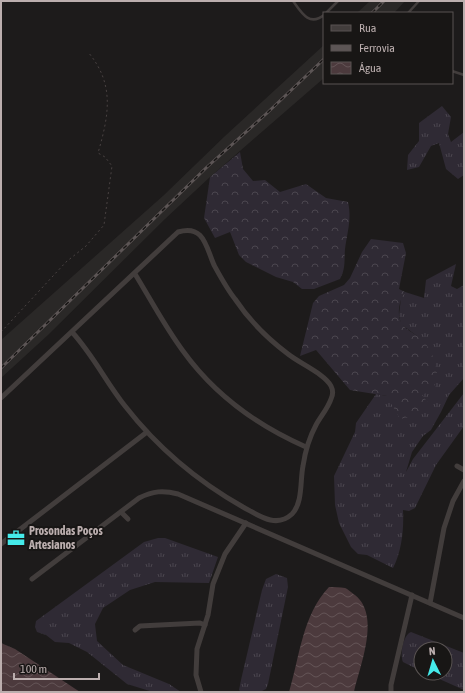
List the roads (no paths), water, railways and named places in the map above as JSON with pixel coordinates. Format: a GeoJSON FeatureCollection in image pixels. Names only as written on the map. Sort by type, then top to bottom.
{"type":"FeatureCollection","features":[{"type":"Feature","properties":{"kind":"street"},"geometry":{"type":"LineString","coordinates":[[1,398],[72,332],[136,274],[178,232],[191,230],[202,237],[215,266],[234,299],[259,328],[288,354],[327,380],[330,384],[332,390],[331,401],[315,426],[306,447],[297,507],[286,518],[271,521],[213,489],[184,468],[147,432],[124,405],[87,349],[72,332]]}},
{"type":"Feature","properties":{"kind":"street"},"geometry":{"type":"LineString","coordinates":[[136,274],[164,323],[184,352],[206,379],[243,412],[279,435],[306,447]]}},
{"type":"Feature","properties":{"kind":"street"},"geometry":{"type":"LineString","coordinates":[[1,544],[147,432]]}},
{"type":"Feature","properties":{"kind":"street"},"geometry":{"type":"LineString","coordinates":[[457,466],[464,470]]}},
{"type":"Feature","properties":{"kind":"street"},"geometry":{"type":"LineString","coordinates":[[430,603],[444,528],[453,501],[464,481]]}},
{"type":"Feature","properties":{"kind":"street"},"geometry":{"type":"LineString","coordinates":[[32,579],[139,498],[152,492],[165,491],[178,494],[464,618]]}},
{"type":"Feature","properties":{"kind":"street"},"geometry":{"type":"LineString","coordinates":[[121,512],[128,520]]}},
{"type":"Feature","properties":{"kind":"street"},"geometry":{"type":"LineString","coordinates":[[200,692],[196,675],[197,649],[208,615],[213,584],[225,554],[246,523]]}},
{"type":"Feature","properties":{"kind":"street"},"geometry":{"type":"LineString","coordinates":[[391,692],[391,685],[412,595]]}},
{"type":"Feature","properties":{"kind":"street"},"geometry":{"type":"LineString","coordinates":[[135,630],[140,626],[200,623],[205,625]]}},
{"type":"Feature","properties":{"kind":"lane"},"geometry":{"type":"LineString","coordinates":[[293,1],[310,20],[318,19],[323,16]]}},
{"type":"Feature","properties":{"kind":"lane"},"geometry":{"type":"LineString","coordinates":[[327,12],[338,1]]}},
{"type":"Feature","properties":{"kind":"lane"},"geometry":{"type":"LineString","coordinates":[[409,12],[419,1]]}},
{"type":"Feature","properties":{"kind":"lane"},"geometry":{"type":"LineString","coordinates":[[453,71],[464,75]]}},
{"type":"Feature","properties":{"kind":"water"},"geometry":{"type":"Polygon","coordinates":[[[329,587],[349,590],[363,604],[367,615],[368,628],[364,655],[354,692],[289,692],[307,623],[320,598],[329,587]]]}},
{"type":"Feature","properties":{"kind":"water"},"geometry":{"type":"Polygon","coordinates":[[[1,643],[15,649],[80,692],[1,692],[1,643]]]}},
{"type":"Feature","properties":{"kind":"railway"},"geometry":{"type":"LineString","coordinates":[[373,12],[384,1]]}},
{"type":"Feature","properties":{"kind":"railway"},"geometry":{"type":"LineString","coordinates":[[1,368],[207,167],[323,60]]}},
{"type":"Feature","properties":{"kind":"place","name":"Prosondas Poços Artesianos"},"geometry":{"type":"Point","coordinates":[16,538]}}]}
